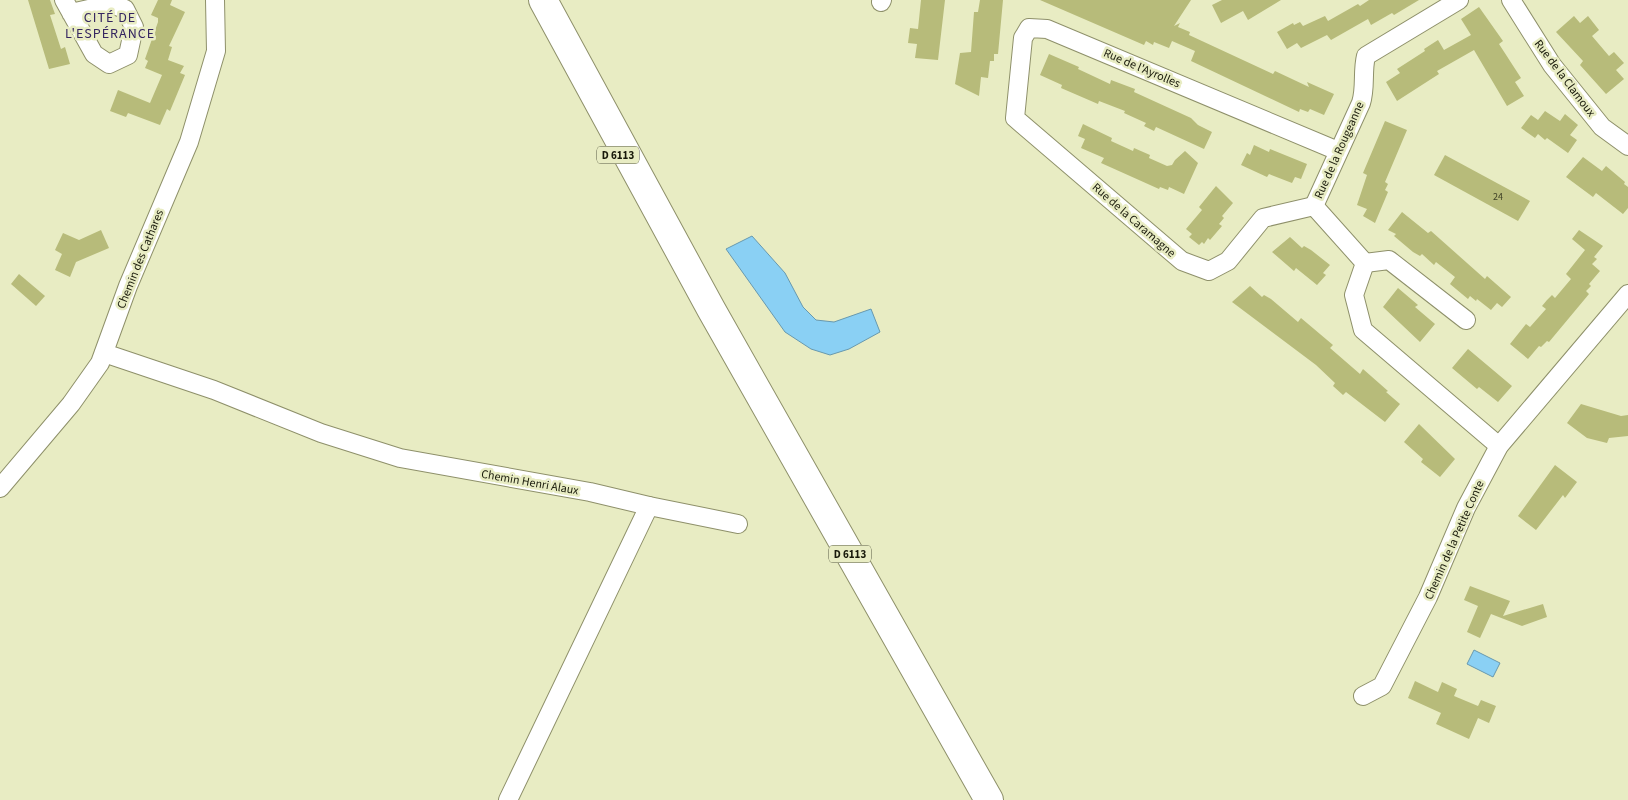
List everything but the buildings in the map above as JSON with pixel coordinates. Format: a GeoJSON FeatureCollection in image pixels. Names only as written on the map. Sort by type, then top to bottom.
{"type":"FeatureCollection","features":[{"type":"Feature","properties":{"kind":"main road","name":"D 6113"},"geometry":{"type":"LineString","coordinates":[[528,0],[572,80],[711,309]]}},
{"type":"Feature","properties":{"kind":"main road","name":"D 6113"},"geometry":{"type":"LineString","coordinates":[[543,0],[711,309],[989,800]]}},
{"type":"Feature","properties":{"kind":"street","name":"Chemin des Cathares"},"geometry":{"type":"LineString","coordinates":[[0,488],[71,404],[100,364],[128,286],[189,142],[216,51],[216,0]]}},
{"type":"Feature","properties":{"kind":"street","name":"Rue de la Rougeanne"},"geometry":{"type":"LineString","coordinates":[[1314,206],[1364,94],[1362,71],[1366,56],[1459,0]]}},
{"type":"Feature","properties":{"kind":"street","name":"Rue de la Clamoux"},"geometry":{"type":"LineString","coordinates":[[1511,0],[1558,73],[1602,127],[1628,146]]}},
{"type":"Feature","properties":{"kind":"street","name":"Rue de l'Ayrolles"},"geometry":{"type":"LineString","coordinates":[[1015,118],[1023,38],[1029,28],[1047,29],[1338,151]]}},
{"type":"Feature","properties":{"kind":"street","name":"Rue de la Caramagne"},"geometry":{"type":"LineString","coordinates":[[1015,118],[1182,261],[1208,271],[1228,261],[1263,218],[1314,206]]}},
{"type":"Feature","properties":{"kind":"street"},"geometry":{"type":"LineString","coordinates":[[1314,206],[1365,263]]}},
{"type":"Feature","properties":{"kind":"street"},"geometry":{"type":"LineString","coordinates":[[1365,263],[1389,260],[1466,320]]}},
{"type":"Feature","properties":{"kind":"street"},"geometry":{"type":"LineString","coordinates":[[1365,263],[1354,294],[1363,330],[1499,446]]}},
{"type":"Feature","properties":{"kind":"street","name":"Chemin de la Petite Conte"},"geometry":{"type":"LineString","coordinates":[[1363,696],[1382,686],[1428,598],[1466,508],[1499,446],[1628,294]]}},
{"type":"Feature","properties":{"kind":"street","name":"Chemin Henri Alaux"},"geometry":{"type":"LineString","coordinates":[[104,353],[214,390],[321,433],[400,458],[590,492],[738,524]]}},
{"type":"Feature","properties":{"kind":"street"},"geometry":{"type":"LineString","coordinates":[[508,800],[649,506]]}},
{"type":"Feature","properties":{"kind":"water"},"geometry":{"type":"Polygon","coordinates":[[[752,236],[785,273],[803,307],[816,320],[834,322],[871,309],[880,332],[849,349],[830,355],[811,349],[785,332],[726,249],[752,236]]]}},
{"type":"Feature","properties":{"kind":"water"},"geometry":{"type":"Polygon","coordinates":[[[1474,650],[1500,663],[1493,677],[1467,664],[1474,650]]]}},
{"type":"Feature","properties":{"kind":"district","name":"CITÉ DE L'ESPÉRANCE"},"geometry":{"type":"Point","coordinates":[110,25]}}]}
